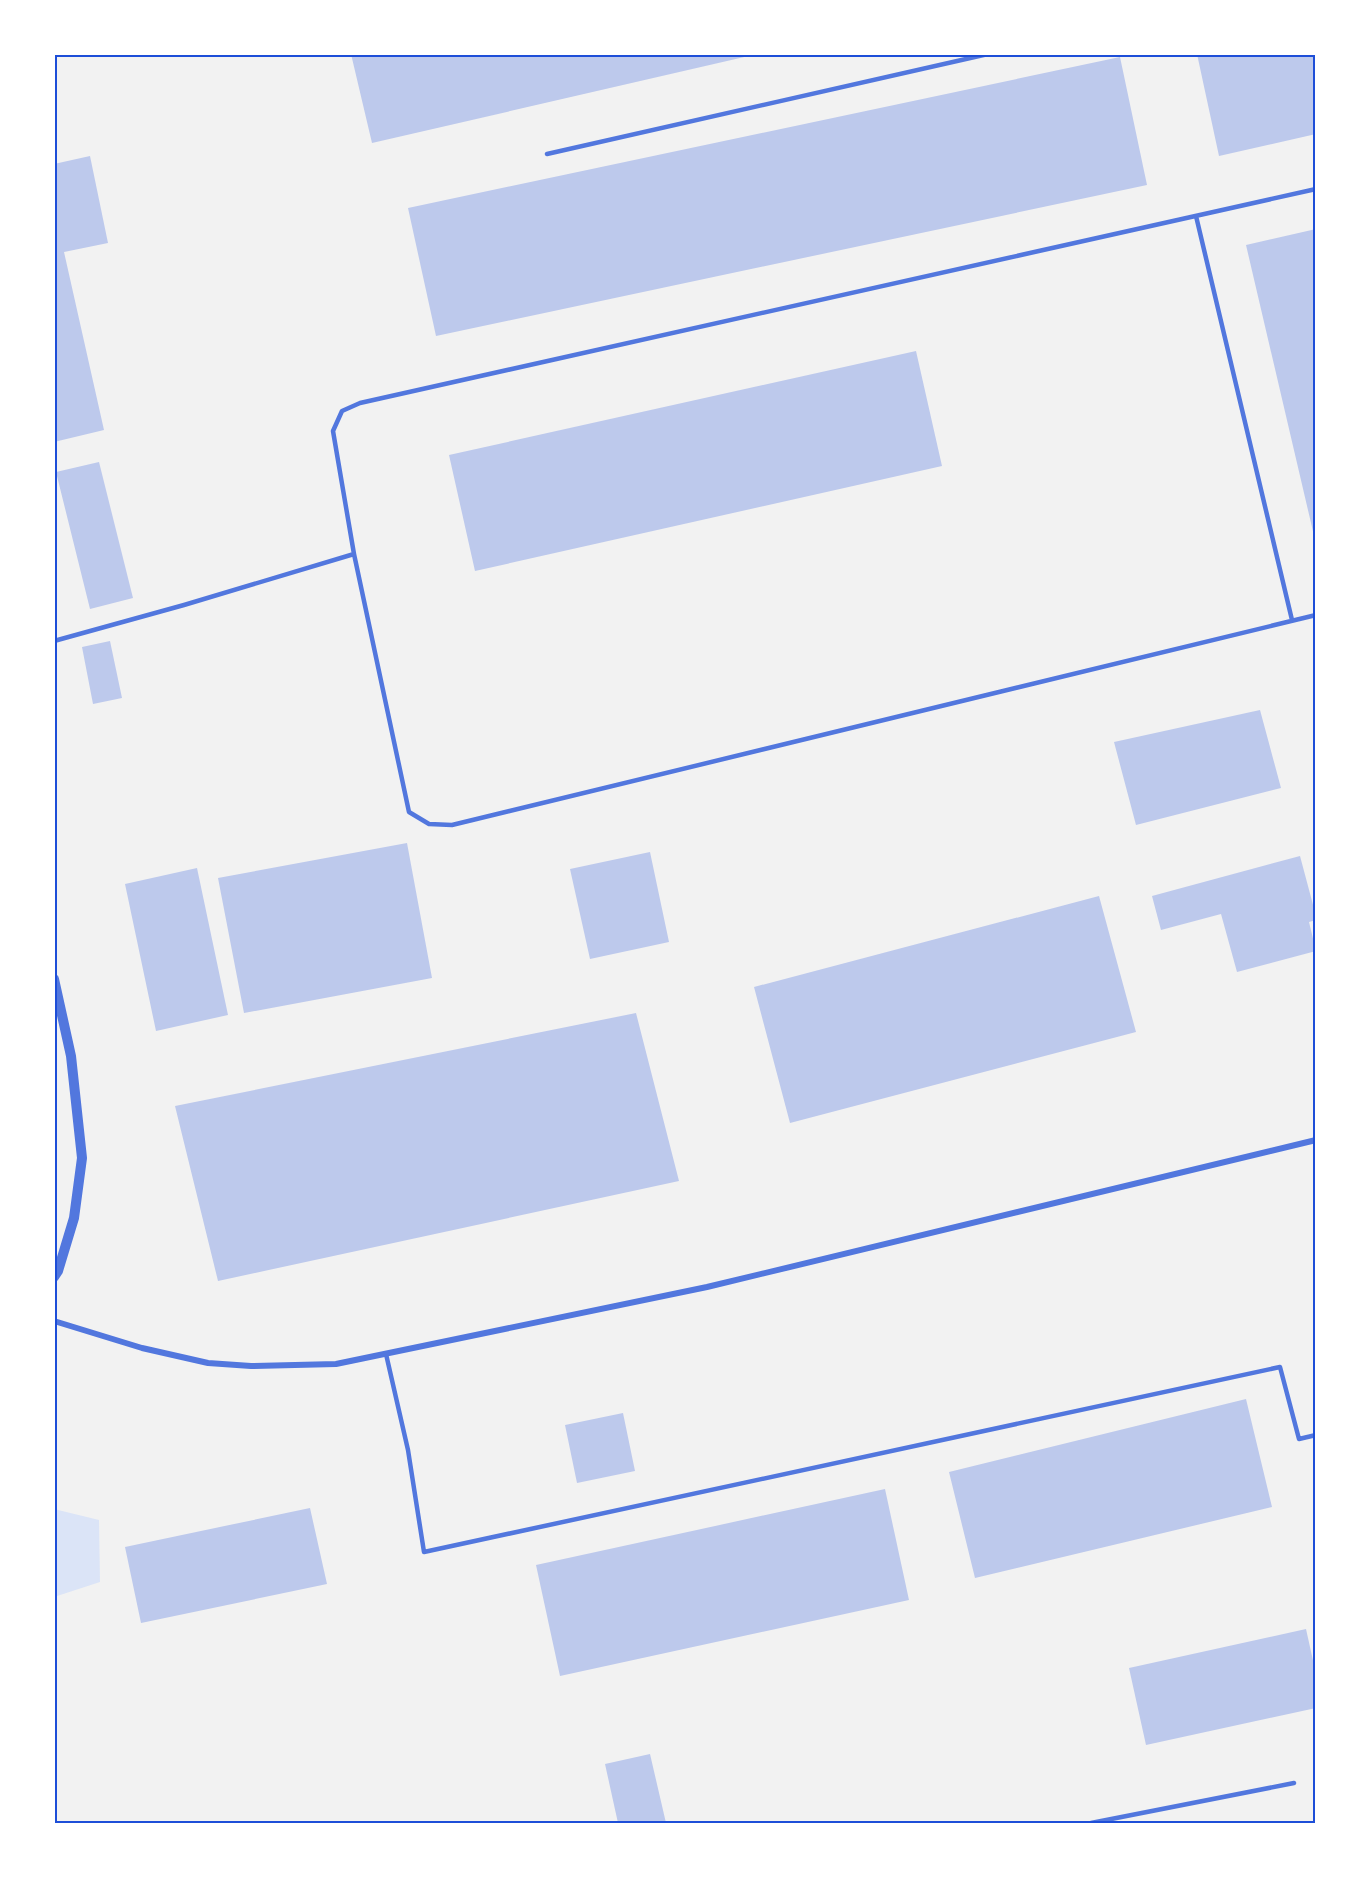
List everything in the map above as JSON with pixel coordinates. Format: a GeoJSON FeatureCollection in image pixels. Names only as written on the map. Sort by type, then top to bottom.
{"type":"FeatureCollection","features":[{"type":"Feature","properties":{"kind":"street"},"geometry":{"type":"LineString","coordinates":[[54,979],[71,1056],[82,1158],[74,1218],[54,1277]]}},
{"type":"Feature","properties":{"kind":"street"},"geometry":{"type":"LineString","coordinates":[[54,1321],[142,1348],[208,1363],[251,1366],[336,1365],[707,1287],[1316,1140]]}},
{"type":"Feature","properties":{"kind":"lane"},"geometry":{"type":"LineString","coordinates":[[547,154],[988,54]]}},
{"type":"Feature","properties":{"kind":"lane"},"geometry":{"type":"LineString","coordinates":[[1316,189],[360,403],[342,411],[333,431],[354,554],[409,812],[429,824],[452,825],[1316,615]]}},
{"type":"Feature","properties":{"kind":"lane"},"geometry":{"type":"LineString","coordinates":[[1196,216],[1292,620]]}},
{"type":"Feature","properties":{"kind":"lane"},"geometry":{"type":"LineString","coordinates":[[54,641],[354,554]]}},
{"type":"Feature","properties":{"kind":"lane"},"geometry":{"type":"LineString","coordinates":[[386,1354],[408,1450],[423,1552],[1280,1367],[1299,1439],[1316,1435]]}},
{"type":"Feature","properties":{"kind":"lane"},"geometry":{"type":"LineString","coordinates":[[1091,1823],[1294,1783]]}},
{"type":"Feature","properties":{"kind":"shaded area"},"geometry":{"type":"Polygon","coordinates":[[[54,1509],[99,1520],[100,1582],[54,1597],[54,1509]]]}},
{"type":"Feature","properties":{"kind":"building"},"geometry":{"type":"Polygon","coordinates":[[[351,54],[753,54],[753,55],[372,143],[351,54]]]}},
{"type":"Feature","properties":{"kind":"building"},"geometry":{"type":"Polygon","coordinates":[[[1197,54],[1316,54],[1316,134],[1219,156],[1197,54]]]}},
{"type":"Feature","properties":{"kind":"building"},"geometry":{"type":"Polygon","coordinates":[[[1120,57],[1147,185],[436,336],[408,208],[1120,57]]]}},
{"type":"Feature","properties":{"kind":"building"},"geometry":{"type":"Polygon","coordinates":[[[90,156],[108,243],[64,252],[104,430],[54,442],[54,164],[90,156]]]}},
{"type":"Feature","properties":{"kind":"building"},"geometry":{"type":"Polygon","coordinates":[[[1316,229],[1316,539],[1315,540],[1246,245],[1316,229]]]}},
{"type":"Feature","properties":{"kind":"building"},"geometry":{"type":"Polygon","coordinates":[[[916,351],[942,466],[475,571],[449,455],[916,351]]]}},
{"type":"Feature","properties":{"kind":"building"},"geometry":{"type":"Polygon","coordinates":[[[99,462],[133,598],[90,609],[56,472],[99,462]]]}},
{"type":"Feature","properties":{"kind":"building"},"geometry":{"type":"Polygon","coordinates":[[[110,641],[122,698],[93,704],[82,647],[110,641]]]}},
{"type":"Feature","properties":{"kind":"building"},"geometry":{"type":"Polygon","coordinates":[[[1260,710],[1281,788],[1136,825],[1114,742],[1260,710]]]}},
{"type":"Feature","properties":{"kind":"building"},"geometry":{"type":"Polygon","coordinates":[[[407,843],[432,978],[244,1013],[218,878],[407,843]]]}},
{"type":"Feature","properties":{"kind":"building"},"geometry":{"type":"Polygon","coordinates":[[[650,852],[669,942],[590,959],[570,869],[650,852]]]}},
{"type":"Feature","properties":{"kind":"building"},"geometry":{"type":"Polygon","coordinates":[[[1300,856],[1316,916],[1316,920],[1309,922],[1316,951],[1237,972],[1221,914],[1161,930],[1152,896],[1300,856]]]}},
{"type":"Feature","properties":{"kind":"building"},"geometry":{"type":"Polygon","coordinates":[[[197,868],[228,1015],[156,1031],[125,884],[197,868]]]}},
{"type":"Feature","properties":{"kind":"building"},"geometry":{"type":"Polygon","coordinates":[[[1099,896],[1136,1032],[790,1123],[754,987],[1099,896]]]}},
{"type":"Feature","properties":{"kind":"building"},"geometry":{"type":"Polygon","coordinates":[[[636,1013],[679,1181],[218,1281],[175,1106],[636,1013]]]}},
{"type":"Feature","properties":{"kind":"building"},"geometry":{"type":"Polygon","coordinates":[[[1246,1399],[1272,1507],[975,1578],[949,1472],[1246,1399]]]}},
{"type":"Feature","properties":{"kind":"building"},"geometry":{"type":"Polygon","coordinates":[[[623,1413],[635,1471],[577,1483],[565,1425],[623,1413]]]}},
{"type":"Feature","properties":{"kind":"building"},"geometry":{"type":"Polygon","coordinates":[[[885,1489],[909,1600],[560,1676],[536,1565],[885,1489]]]}},
{"type":"Feature","properties":{"kind":"building"},"geometry":{"type":"Polygon","coordinates":[[[310,1508],[327,1584],[141,1623],[125,1547],[310,1508]]]}},
{"type":"Feature","properties":{"kind":"building"},"geometry":{"type":"Polygon","coordinates":[[[1306,1629],[1316,1674],[1316,1708],[1146,1745],[1129,1668],[1306,1629]]]}},
{"type":"Feature","properties":{"kind":"building"},"geometry":{"type":"Polygon","coordinates":[[[650,1754],[666,1823],[618,1823],[605,1764],[650,1754]]]}}]}
